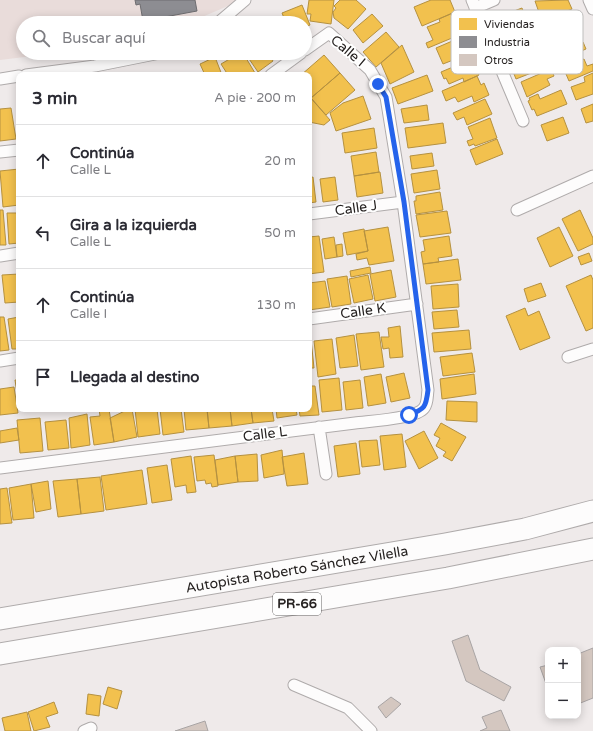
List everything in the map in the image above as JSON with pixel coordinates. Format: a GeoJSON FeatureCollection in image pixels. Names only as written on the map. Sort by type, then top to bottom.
{"type":"FeatureCollection","features":[{"type":"Feature","properties":{"kind":"highway","name":"Autopista Roberto Sánchez Vilella"},"geometry":{"type":"LineString","coordinates":[[0,619],[452,543],[524,529],[593,511]]}},
{"type":"Feature","properties":{"kind":"highway","name":"PR-66"},"geometry":{"type":"LineString","coordinates":[[0,654],[455,577],[593,549]]}},
{"type":"Feature","properties":{"kind":"street"},"geometry":{"type":"LineString","coordinates":[[226,16],[245,0]]}},
{"type":"Feature","properties":{"kind":"street"},"geometry":{"type":"LineString","coordinates":[[473,4],[494,0]]}},
{"type":"Feature","properties":{"kind":"street"},"geometry":{"type":"LineString","coordinates":[[589,0],[593,9]]}},
{"type":"Feature","properties":{"kind":"street","name":"Calle I"},"geometry":{"type":"LineString","coordinates":[[312,45],[329,33],[370,70],[386,97],[404,202],[417,304]]}},
{"type":"Feature","properties":{"kind":"street"},"geometry":{"type":"LineString","coordinates":[[67,72],[95,70],[133,60]]}},
{"type":"Feature","properties":{"kind":"street"},"geometry":{"type":"LineString","coordinates":[[275,72],[291,60]]}},
{"type":"Feature","properties":{"kind":"street"},"geometry":{"type":"LineString","coordinates":[[503,74],[523,122]]}},
{"type":"Feature","properties":{"kind":"street"},"geometry":{"type":"LineString","coordinates":[[0,79],[16,76]]}},
{"type":"Feature","properties":{"kind":"street"},"geometry":{"type":"LineString","coordinates":[[0,152],[16,150]]}},
{"type":"Feature","properties":{"kind":"street"},"geometry":{"type":"LineString","coordinates":[[516,210],[593,176]]}},
{"type":"Feature","properties":{"kind":"street","name":"Calle J"},"geometry":{"type":"LineString","coordinates":[[312,214],[404,202]]}},
{"type":"Feature","properties":{"kind":"street"},"geometry":{"type":"LineString","coordinates":[[0,256],[16,253]]}},
{"type":"Feature","properties":{"kind":"street","name":"Calle K"},"geometry":{"type":"LineString","coordinates":[[312,318],[417,304]]}},
{"type":"Feature","properties":{"kind":"street","name":"Calle L"},"geometry":{"type":"LineString","coordinates":[[0,468],[319,428],[409,415],[423,409],[427,402],[428,390],[417,304]]}},
{"type":"Feature","properties":{"kind":"street"},"geometry":{"type":"LineString","coordinates":[[568,357],[593,349]]}},
{"type":"Feature","properties":{"kind":"street"},"geometry":{"type":"LineString","coordinates":[[0,361],[16,358]]}},
{"type":"Feature","properties":{"kind":"street"},"geometry":{"type":"LineString","coordinates":[[319,428],[326,474]]}},
{"type":"Feature","properties":{"kind":"street"},"geometry":{"type":"LineString","coordinates":[[294,685],[348,708],[371,731]]}},
{"type":"Feature","properties":{"kind":"shaded area"},"geometry":{"type":"Polygon","coordinates":[[[0,0],[242,0],[204,16],[16,16],[16,58],[0,60],[0,0]]]}},
{"type":"Feature","properties":{"kind":"building: Viviendas"},"geometry":{"type":"Polygon","coordinates":[[[309,0],[334,0],[331,24],[312,21],[311,14],[307,14],[309,0]]]}},
{"type":"Feature","properties":{"kind":"building: Viviendas"},"geometry":{"type":"Polygon","coordinates":[[[340,0],[356,0],[366,9],[348,29],[334,18],[333,12],[336,8],[334,6],[340,0]]]}},
{"type":"Feature","properties":{"kind":"building: Viviendas"},"geometry":{"type":"Polygon","coordinates":[[[431,0],[450,0],[454,10],[451,10],[451,14],[422,26],[414,7],[431,0]]]}},
{"type":"Feature","properties":{"kind":"building: Viviendas"},"geometry":{"type":"Polygon","coordinates":[[[568,0],[572,9],[538,10],[535,1],[568,0]]]}},
{"type":"Feature","properties":{"kind":"building: Viviendas"},"geometry":{"type":"Polygon","coordinates":[[[302,5],[306,16],[283,16],[282,13],[302,5]]]}},
{"type":"Feature","properties":{"kind":"building: Viviendas"},"geometry":{"type":"Polygon","coordinates":[[[372,14],[383,26],[363,43],[353,30],[372,14]]]}},
{"type":"Feature","properties":{"kind":"building: Viviendas"},"geometry":{"type":"Polygon","coordinates":[[[451,14],[451,38],[428,48],[426,43],[433,40],[427,27],[440,22],[439,19],[451,14]]]}},
{"type":"Feature","properties":{"kind":"building: Viviendas"},"geometry":{"type":"Polygon","coordinates":[[[386,32],[399,47],[376,67],[363,52],[386,32]]]}},
{"type":"Feature","properties":{"kind":"building: Viviendas"},"geometry":{"type":"Polygon","coordinates":[[[451,42],[451,61],[443,64],[436,48],[451,42]]]}},
{"type":"Feature","properties":{"kind":"building: Viviendas"},"geometry":{"type":"Polygon","coordinates":[[[583,42],[586,49],[583,50],[583,42]]]}},
{"type":"Feature","properties":{"kind":"building: Viviendas"},"geometry":{"type":"Polygon","coordinates":[[[402,45],[414,72],[390,84],[381,63],[402,45]]]}},
{"type":"Feature","properties":{"kind":"building: Viviendas"},"geometry":{"type":"Polygon","coordinates":[[[324,55],[340,73],[312,97],[312,72],[304,72],[324,55]]]}},
{"type":"Feature","properties":{"kind":"building: Viviendas"},"geometry":{"type":"Polygon","coordinates":[[[583,59],[587,66],[593,64],[593,71],[569,81],[566,74],[583,74],[583,59]]]}},
{"type":"Feature","properties":{"kind":"building: Viviendas"},"geometry":{"type":"Polygon","coordinates":[[[209,60],[216,60],[221,72],[204,72],[200,64],[209,60]]]}},
{"type":"Feature","properties":{"kind":"building: Viviendas"},"geometry":{"type":"Polygon","coordinates":[[[228,60],[247,60],[254,72],[226,72],[221,64],[228,60]]]}},
{"type":"Feature","properties":{"kind":"building: Viviendas"},"geometry":{"type":"Polygon","coordinates":[[[250,60],[272,60],[273,61],[258,72],[250,60]]]}},
{"type":"Feature","properties":{"kind":"building: Viviendas"},"geometry":{"type":"Polygon","coordinates":[[[451,68],[451,74],[479,75],[464,82],[463,78],[449,84],[446,78],[444,79],[441,72],[451,68]]]}},
{"type":"Feature","properties":{"kind":"building: Viviendas"},"geometry":{"type":"Polygon","coordinates":[[[340,73],[355,90],[326,115],[312,99],[312,97],[340,73]]]}},
{"type":"Feature","properties":{"kind":"building: Viviendas"},"geometry":{"type":"Polygon","coordinates":[[[593,73],[593,94],[576,100],[571,87],[585,82],[584,77],[593,73]]]}},
{"type":"Feature","properties":{"kind":"building: Viviendas"},"geometry":{"type":"Polygon","coordinates":[[[514,74],[529,74],[516,79],[514,74]]]}},
{"type":"Feature","properties":{"kind":"building: Viviendas"},"geometry":{"type":"Polygon","coordinates":[[[539,74],[553,74],[554,76],[547,79],[550,85],[527,97],[521,82],[539,74]]]}},
{"type":"Feature","properties":{"kind":"building: Viviendas"},"geometry":{"type":"Polygon","coordinates":[[[427,75],[433,91],[398,104],[392,88],[427,75]]]}},
{"type":"Feature","properties":{"kind":"building: Viviendas"},"geometry":{"type":"Polygon","coordinates":[[[477,76],[481,85],[484,83],[489,95],[474,102],[472,96],[458,102],[455,97],[446,101],[442,91],[477,76]]]}},
{"type":"Feature","properties":{"kind":"building: Viviendas"},"geometry":{"type":"Polygon","coordinates":[[[561,90],[567,104],[537,116],[534,109],[532,110],[528,101],[530,100],[529,98],[538,94],[540,99],[561,90]]]}},
{"type":"Feature","properties":{"kind":"building: Viviendas"},"geometry":{"type":"Polygon","coordinates":[[[363,96],[371,119],[336,131],[330,113],[343,103],[363,96]]]}},
{"type":"Feature","properties":{"kind":"building: Viviendas"},"geometry":{"type":"Polygon","coordinates":[[[312,99],[330,120],[324,125],[312,123],[312,99]]]}},
{"type":"Feature","properties":{"kind":"building: Viviendas"},"geometry":{"type":"Polygon","coordinates":[[[485,99],[492,114],[467,125],[464,117],[457,120],[453,113],[485,99]]]}},
{"type":"Feature","properties":{"kind":"building: Viviendas"},"geometry":{"type":"Polygon","coordinates":[[[593,104],[593,121],[586,123],[581,109],[593,104]]]}},
{"type":"Feature","properties":{"kind":"building: Viviendas"},"geometry":{"type":"Polygon","coordinates":[[[427,105],[429,120],[404,123],[401,109],[427,105]]]}},
{"type":"Feature","properties":{"kind":"building: Viviendas"},"geometry":{"type":"Polygon","coordinates":[[[11,108],[16,139],[0,141],[0,109],[11,108]]]}},
{"type":"Feature","properties":{"kind":"building: Viviendas"},"geometry":{"type":"Polygon","coordinates":[[[563,117],[569,133],[547,141],[541,125],[563,117]]]}},
{"type":"Feature","properties":{"kind":"building: Viviendas"},"geometry":{"type":"Polygon","coordinates":[[[490,118],[497,138],[475,146],[474,144],[469,146],[467,141],[473,139],[468,127],[490,118]]]}},
{"type":"Feature","properties":{"kind":"building: Viviendas"},"geometry":{"type":"Polygon","coordinates":[[[443,123],[446,143],[408,148],[405,128],[443,123]]]}},
{"type":"Feature","properties":{"kind":"building: Viviendas"},"geometry":{"type":"Polygon","coordinates":[[[374,128],[377,148],[345,153],[342,133],[374,128]]]}},
{"type":"Feature","properties":{"kind":"building: Viviendas"},"geometry":{"type":"Polygon","coordinates":[[[497,139],[503,154],[476,165],[470,150],[497,139]]]}},
{"type":"Feature","properties":{"kind":"building: Viviendas"},"geometry":{"type":"Polygon","coordinates":[[[376,152],[379,172],[354,176],[351,156],[376,152]]]}},
{"type":"Feature","properties":{"kind":"building: Viviendas"},"geometry":{"type":"Polygon","coordinates":[[[432,153],[434,166],[412,169],[410,156],[432,153]]]}},
{"type":"Feature","properties":{"kind":"building: Viviendas"},"geometry":{"type":"Polygon","coordinates":[[[16,169],[16,205],[3,207],[0,171],[16,169]]]}},
{"type":"Feature","properties":{"kind":"building: Viviendas"},"geometry":{"type":"Polygon","coordinates":[[[437,170],[440,189],[414,193],[411,174],[437,170]]]}},
{"type":"Feature","properties":{"kind":"building: Viviendas"},"geometry":{"type":"Polygon","coordinates":[[[380,172],[383,193],[357,197],[354,176],[380,172]]]}},
{"type":"Feature","properties":{"kind":"building: Viviendas"},"geometry":{"type":"Polygon","coordinates":[[[312,177],[316,202],[312,203],[312,177]]]}},
{"type":"Feature","properties":{"kind":"building: Viviendas"},"geometry":{"type":"Polygon","coordinates":[[[335,177],[338,200],[323,202],[320,179],[335,177]]]}},
{"type":"Feature","properties":{"kind":"building: Viviendas"},"geometry":{"type":"Polygon","coordinates":[[[440,192],[443,210],[416,214],[414,201],[416,201],[416,196],[440,192]]]}},
{"type":"Feature","properties":{"kind":"building: Viviendas"},"geometry":{"type":"Polygon","coordinates":[[[0,210],[3,210],[6,245],[0,245],[0,210]]]}},
{"type":"Feature","properties":{"kind":"building: Viviendas"},"geometry":{"type":"Polygon","coordinates":[[[580,210],[593,238],[593,244],[578,251],[562,219],[580,210]]]}},
{"type":"Feature","properties":{"kind":"building: Viviendas"},"geometry":{"type":"Polygon","coordinates":[[[447,211],[451,233],[420,237],[416,215],[447,211]]]}},
{"type":"Feature","properties":{"kind":"building: Viviendas"},"geometry":{"type":"Polygon","coordinates":[[[7,213],[16,213],[16,243],[9,244],[7,213]]]}},
{"type":"Feature","properties":{"kind":"building: Viviendas"},"geometry":{"type":"Polygon","coordinates":[[[388,227],[394,261],[369,265],[367,258],[357,260],[356,254],[368,251],[364,231],[388,227]]]}},
{"type":"Feature","properties":{"kind":"building: Viviendas"},"geometry":{"type":"Polygon","coordinates":[[[559,227],[573,256],[550,267],[537,238],[559,227]]]}},
{"type":"Feature","properties":{"kind":"building: Viviendas"},"geometry":{"type":"Polygon","coordinates":[[[364,229],[368,251],[347,255],[343,233],[364,229]]]}},
{"type":"Feature","properties":{"kind":"building: Viviendas"},"geometry":{"type":"Polygon","coordinates":[[[319,236],[324,272],[312,274],[312,237],[319,236]]]}},
{"type":"Feature","properties":{"kind":"building: Viviendas"},"geometry":{"type":"Polygon","coordinates":[[[449,236],[452,256],[438,258],[439,262],[423,264],[421,252],[425,251],[423,240],[449,236]]]}},
{"type":"Feature","properties":{"kind":"building: Viviendas"},"geometry":{"type":"Polygon","coordinates":[[[334,237],[337,257],[325,259],[322,239],[334,237]]]}},
{"type":"Feature","properties":{"kind":"building: Viviendas"},"geometry":{"type":"Polygon","coordinates":[[[342,244],[343,256],[337,257],[336,245],[342,244]]]}},
{"type":"Feature","properties":{"kind":"building: Viviendas"},"geometry":{"type":"Polygon","coordinates":[[[589,253],[592,261],[581,265],[578,257],[589,253]]]}},
{"type":"Feature","properties":{"kind":"building: Viviendas"},"geometry":{"type":"Polygon","coordinates":[[[458,259],[461,280],[426,284],[423,264],[458,259]]]}},
{"type":"Feature","properties":{"kind":"building: Viviendas"},"geometry":{"type":"Polygon","coordinates":[[[370,267],[371,273],[351,277],[350,271],[370,267]]]}},
{"type":"Feature","properties":{"kind":"building: Viviendas"},"geometry":{"type":"Polygon","coordinates":[[[391,270],[396,297],[375,301],[370,274],[391,270]]]}},
{"type":"Feature","properties":{"kind":"building: Viviendas"},"geometry":{"type":"Polygon","coordinates":[[[16,274],[16,302],[5,303],[2,275],[16,274]]]}},
{"type":"Feature","properties":{"kind":"building: Viviendas"},"geometry":{"type":"Polygon","coordinates":[[[368,275],[373,299],[354,303],[349,279],[368,275]]]}},
{"type":"Feature","properties":{"kind":"building: Viviendas"},"geometry":{"type":"Polygon","coordinates":[[[591,275],[593,280],[593,328],[586,331],[566,286],[591,275]]]}},
{"type":"Feature","properties":{"kind":"building: Viviendas"},"geometry":{"type":"Polygon","coordinates":[[[347,276],[351,304],[332,307],[327,279],[347,276]]]}},
{"type":"Feature","properties":{"kind":"building: Viviendas"},"geometry":{"type":"Polygon","coordinates":[[[325,281],[330,307],[312,310],[312,283],[325,281]]]}},
{"type":"Feature","properties":{"kind":"building: Viviendas"},"geometry":{"type":"Polygon","coordinates":[[[541,283],[546,296],[528,302],[524,289],[541,283]]]}},
{"type":"Feature","properties":{"kind":"building: Viviendas"},"geometry":{"type":"Polygon","coordinates":[[[458,284],[459,307],[433,309],[431,286],[458,284]]]}},
{"type":"Feature","properties":{"kind":"building: Viviendas"},"geometry":{"type":"Polygon","coordinates":[[[525,308],[528,316],[539,311],[550,338],[520,350],[506,316],[525,308]]]}},
{"type":"Feature","properties":{"kind":"building: Viviendas"},"geometry":{"type":"Polygon","coordinates":[[[457,310],[459,327],[434,329],[432,312],[457,310]]]}},
{"type":"Feature","properties":{"kind":"building: Viviendas"},"geometry":{"type":"Polygon","coordinates":[[[0,317],[4,317],[9,350],[0,351],[0,317]]]}},
{"type":"Feature","properties":{"kind":"building: Viviendas"},"geometry":{"type":"Polygon","coordinates":[[[16,318],[16,349],[12,349],[8,319],[16,318]]]}},
{"type":"Feature","properties":{"kind":"building: Viviendas"},"geometry":{"type":"Polygon","coordinates":[[[400,326],[403,357],[390,358],[389,348],[383,349],[381,337],[389,337],[388,328],[400,326]]]}},
{"type":"Feature","properties":{"kind":"building: Viviendas"},"geometry":{"type":"Polygon","coordinates":[[[469,330],[471,349],[434,352],[432,333],[469,330]]]}},
{"type":"Feature","properties":{"kind":"building: Viviendas"},"geometry":{"type":"Polygon","coordinates":[[[379,332],[384,367],[361,370],[356,334],[379,332]]]}},
{"type":"Feature","properties":{"kind":"building: Viviendas"},"geometry":{"type":"Polygon","coordinates":[[[354,335],[358,366],[340,368],[336,338],[354,335]]]}},
{"type":"Feature","properties":{"kind":"building: Viviendas"},"geometry":{"type":"Polygon","coordinates":[[[332,339],[336,374],[318,377],[314,341],[332,339]]]}},
{"type":"Feature","properties":{"kind":"building: Viviendas"},"geometry":{"type":"Polygon","coordinates":[[[312,349],[314,368],[312,368],[312,349]]]}},
{"type":"Feature","properties":{"kind":"building: Viviendas"},"geometry":{"type":"Polygon","coordinates":[[[472,353],[475,372],[443,376],[440,357],[472,353]]]}},
{"type":"Feature","properties":{"kind":"building: Viviendas"},"geometry":{"type":"Polygon","coordinates":[[[404,373],[410,398],[391,402],[386,377],[404,373]]]}},
{"type":"Feature","properties":{"kind":"building: Viviendas"},"geometry":{"type":"Polygon","coordinates":[[[381,374],[386,403],[368,406],[364,377],[381,374]]]}},
{"type":"Feature","properties":{"kind":"building: Viviendas"},"geometry":{"type":"Polygon","coordinates":[[[474,374],[476,394],[442,399],[440,379],[474,374]]]}},
{"type":"Feature","properties":{"kind":"building: Viviendas"},"geometry":{"type":"Polygon","coordinates":[[[339,378],[342,410],[322,412],[319,380],[339,378]]]}},
{"type":"Feature","properties":{"kind":"building: Viviendas"},"geometry":{"type":"Polygon","coordinates":[[[360,380],[363,408],[346,410],[343,382],[360,380]]]}},
{"type":"Feature","properties":{"kind":"building: Viviendas"},"geometry":{"type":"Polygon","coordinates":[[[312,386],[315,386],[319,415],[300,416],[299,412],[312,412],[312,386]]]}},
{"type":"Feature","properties":{"kind":"building: Viviendas"},"geometry":{"type":"Polygon","coordinates":[[[14,387],[16,412],[18,413],[0,415],[0,389],[14,387]]]}},
{"type":"Feature","properties":{"kind":"building: Viviendas"},"geometry":{"type":"Polygon","coordinates":[[[447,401],[477,402],[477,422],[446,420],[447,401]]]}},
{"type":"Feature","properties":{"kind":"building: Viviendas"},"geometry":{"type":"Polygon","coordinates":[[[99,412],[109,412],[114,442],[94,445],[90,417],[100,416],[99,412]]]}},
{"type":"Feature","properties":{"kind":"building: Viviendas"},"geometry":{"type":"Polygon","coordinates":[[[123,412],[133,412],[137,437],[114,442],[110,418],[123,412]]]}},
{"type":"Feature","properties":{"kind":"building: Viviendas"},"geometry":{"type":"Polygon","coordinates":[[[135,412],[157,412],[160,434],[138,437],[135,412]]]}},
{"type":"Feature","properties":{"kind":"building: Viviendas"},"geometry":{"type":"Polygon","coordinates":[[[160,412],[181,412],[184,432],[163,435],[160,412]]]}},
{"type":"Feature","properties":{"kind":"building: Viviendas"},"geometry":{"type":"Polygon","coordinates":[[[184,412],[207,412],[209,428],[186,430],[184,412]]]}},
{"type":"Feature","properties":{"kind":"building: Viviendas"},"geometry":{"type":"Polygon","coordinates":[[[207,412],[230,412],[232,426],[209,428],[207,412]]]}},
{"type":"Feature","properties":{"kind":"building: Viviendas"},"geometry":{"type":"Polygon","coordinates":[[[230,412],[251,412],[253,423],[232,426],[230,412]]]}},
{"type":"Feature","properties":{"kind":"building: Viviendas"},"geometry":{"type":"Polygon","coordinates":[[[251,412],[272,412],[274,421],[253,423],[251,412]]]}},
{"type":"Feature","properties":{"kind":"building: Viviendas"},"geometry":{"type":"Polygon","coordinates":[[[276,412],[296,412],[297,415],[277,418],[276,412]]]}},
{"type":"Feature","properties":{"kind":"building: Viviendas"},"geometry":{"type":"Polygon","coordinates":[[[87,414],[90,445],[71,448],[69,418],[87,414]]]}},
{"type":"Feature","properties":{"kind":"building: Viviendas"},"geometry":{"type":"Polygon","coordinates":[[[40,418],[43,451],[20,453],[17,420],[40,418]]]}},
{"type":"Feature","properties":{"kind":"building: Viviendas"},"geometry":{"type":"Polygon","coordinates":[[[66,420],[69,448],[48,450],[45,422],[66,420]]]}},
{"type":"Feature","properties":{"kind":"building: Viviendas"},"geometry":{"type":"Polygon","coordinates":[[[441,423],[466,437],[452,461],[443,456],[446,452],[436,446],[440,438],[434,435],[441,423]]]}},
{"type":"Feature","properties":{"kind":"building: Viviendas"},"geometry":{"type":"Polygon","coordinates":[[[17,428],[19,440],[0,443],[0,431],[17,428]]]}},
{"type":"Feature","properties":{"kind":"building: Viviendas"},"geometry":{"type":"Polygon","coordinates":[[[424,431],[438,458],[419,469],[405,441],[424,431]]]}},
{"type":"Feature","properties":{"kind":"building: Viviendas"},"geometry":{"type":"Polygon","coordinates":[[[402,434],[406,467],[384,470],[380,436],[402,434]]]}},
{"type":"Feature","properties":{"kind":"building: Viviendas"},"geometry":{"type":"Polygon","coordinates":[[[377,440],[380,465],[362,467],[359,441],[377,440]]]}},
{"type":"Feature","properties":{"kind":"building: Viviendas"},"geometry":{"type":"Polygon","coordinates":[[[356,443],[360,474],[338,477],[334,446],[356,443]]]}},
{"type":"Feature","properties":{"kind":"building: Viviendas"},"geometry":{"type":"Polygon","coordinates":[[[282,450],[284,474],[264,478],[261,455],[282,450]]]}},
{"type":"Feature","properties":{"kind":"building: Viviendas"},"geometry":{"type":"Polygon","coordinates":[[[304,453],[308,484],[287,486],[282,457],[304,453]]]}},
{"type":"Feature","properties":{"kind":"building: Viviendas"},"geometry":{"type":"Polygon","coordinates":[[[257,454],[258,481],[238,482],[235,456],[257,454]]]}},
{"type":"Feature","properties":{"kind":"building: Viviendas"},"geometry":{"type":"Polygon","coordinates":[[[214,455],[218,486],[212,487],[211,483],[206,484],[205,480],[197,481],[194,457],[214,455]]]}},
{"type":"Feature","properties":{"kind":"building: Viviendas"},"geometry":{"type":"Polygon","coordinates":[[[191,456],[196,492],[187,493],[186,485],[175,487],[171,459],[191,456]]]}},
{"type":"Feature","properties":{"kind":"building: Viviendas"},"geometry":{"type":"Polygon","coordinates":[[[235,456],[238,482],[218,485],[215,460],[235,456]]]}},
{"type":"Feature","properties":{"kind":"building: Viviendas"},"geometry":{"type":"Polygon","coordinates":[[[167,465],[172,500],[152,503],[147,468],[167,465]]]}},
{"type":"Feature","properties":{"kind":"building: Viviendas"},"geometry":{"type":"Polygon","coordinates":[[[142,470],[147,504],[106,510],[101,476],[142,470]]]}},
{"type":"Feature","properties":{"kind":"building: Viviendas"},"geometry":{"type":"Polygon","coordinates":[[[100,477],[104,511],[81,514],[77,479],[100,477]]]}},
{"type":"Feature","properties":{"kind":"building: Viviendas"},"geometry":{"type":"Polygon","coordinates":[[[77,479],[81,514],[58,517],[53,481],[77,479]]]}},
{"type":"Feature","properties":{"kind":"building: Viviendas"},"geometry":{"type":"Polygon","coordinates":[[[48,481],[51,509],[36,512],[31,484],[48,481]]]}},
{"type":"Feature","properties":{"kind":"building: Viviendas"},"geometry":{"type":"Polygon","coordinates":[[[31,484],[34,518],[13,520],[9,488],[31,484]]]}},
{"type":"Feature","properties":{"kind":"building: Viviendas"},"geometry":{"type":"Polygon","coordinates":[[[7,488],[12,523],[0,524],[0,489],[7,488]]]}},
{"type":"Feature","properties":{"kind":"building: Viviendas"},"geometry":{"type":"Polygon","coordinates":[[[108,687],[122,691],[117,709],[103,704],[108,687]]]}},
{"type":"Feature","properties":{"kind":"building: Viviendas"},"geometry":{"type":"Polygon","coordinates":[[[88,694],[101,696],[99,716],[86,714],[88,694]]]}},
{"type":"Feature","properties":{"kind":"building: Viviendas"},"geometry":{"type":"Polygon","coordinates":[[[54,702],[58,713],[46,717],[50,727],[34,731],[28,712],[54,702]]]}},
{"type":"Feature","properties":{"kind":"building: Viviendas"},"geometry":{"type":"Polygon","coordinates":[[[27,712],[31,731],[5,731],[2,718],[27,712]]]}},
{"type":"Feature","properties":{"kind":"building: Industria"},"geometry":{"type":"Polygon","coordinates":[[[135,0],[195,0],[197,11],[170,16],[142,16],[140,4],[136,5],[135,0]]]}},
{"type":"Feature","properties":{"kind":"building: Otros"},"geometry":{"type":"Polygon","coordinates":[[[468,635],[480,670],[511,687],[504,701],[466,681],[452,641],[468,635]]]}},
{"type":"Feature","properties":{"kind":"building: Otros"},"geometry":{"type":"Polygon","coordinates":[[[593,648],[593,698],[581,703],[581,683],[581,653],[593,648]]]}},
{"type":"Feature","properties":{"kind":"building: Otros"},"geometry":{"type":"Polygon","coordinates":[[[545,666],[545,681],[540,667],[545,666]]]}},
{"type":"Feature","properties":{"kind":"building: Otros"},"geometry":{"type":"Polygon","coordinates":[[[391,697],[401,704],[386,718],[378,707],[391,697]]]}},
{"type":"Feature","properties":{"kind":"building: Otros"},"geometry":{"type":"Polygon","coordinates":[[[501,710],[510,731],[480,731],[487,728],[482,717],[501,710]]]}},
{"type":"Feature","properties":{"kind":"building: Otros"},"geometry":{"type":"Polygon","coordinates":[[[205,721],[208,731],[175,731],[205,721]]]}},
{"type":"Feature","properties":{"kind":"route"},"geometry":{"type":"LineString","coordinates":[[378,84],[386,97],[404,202],[428,390],[427,402],[423,409],[409,415]]}}]}
